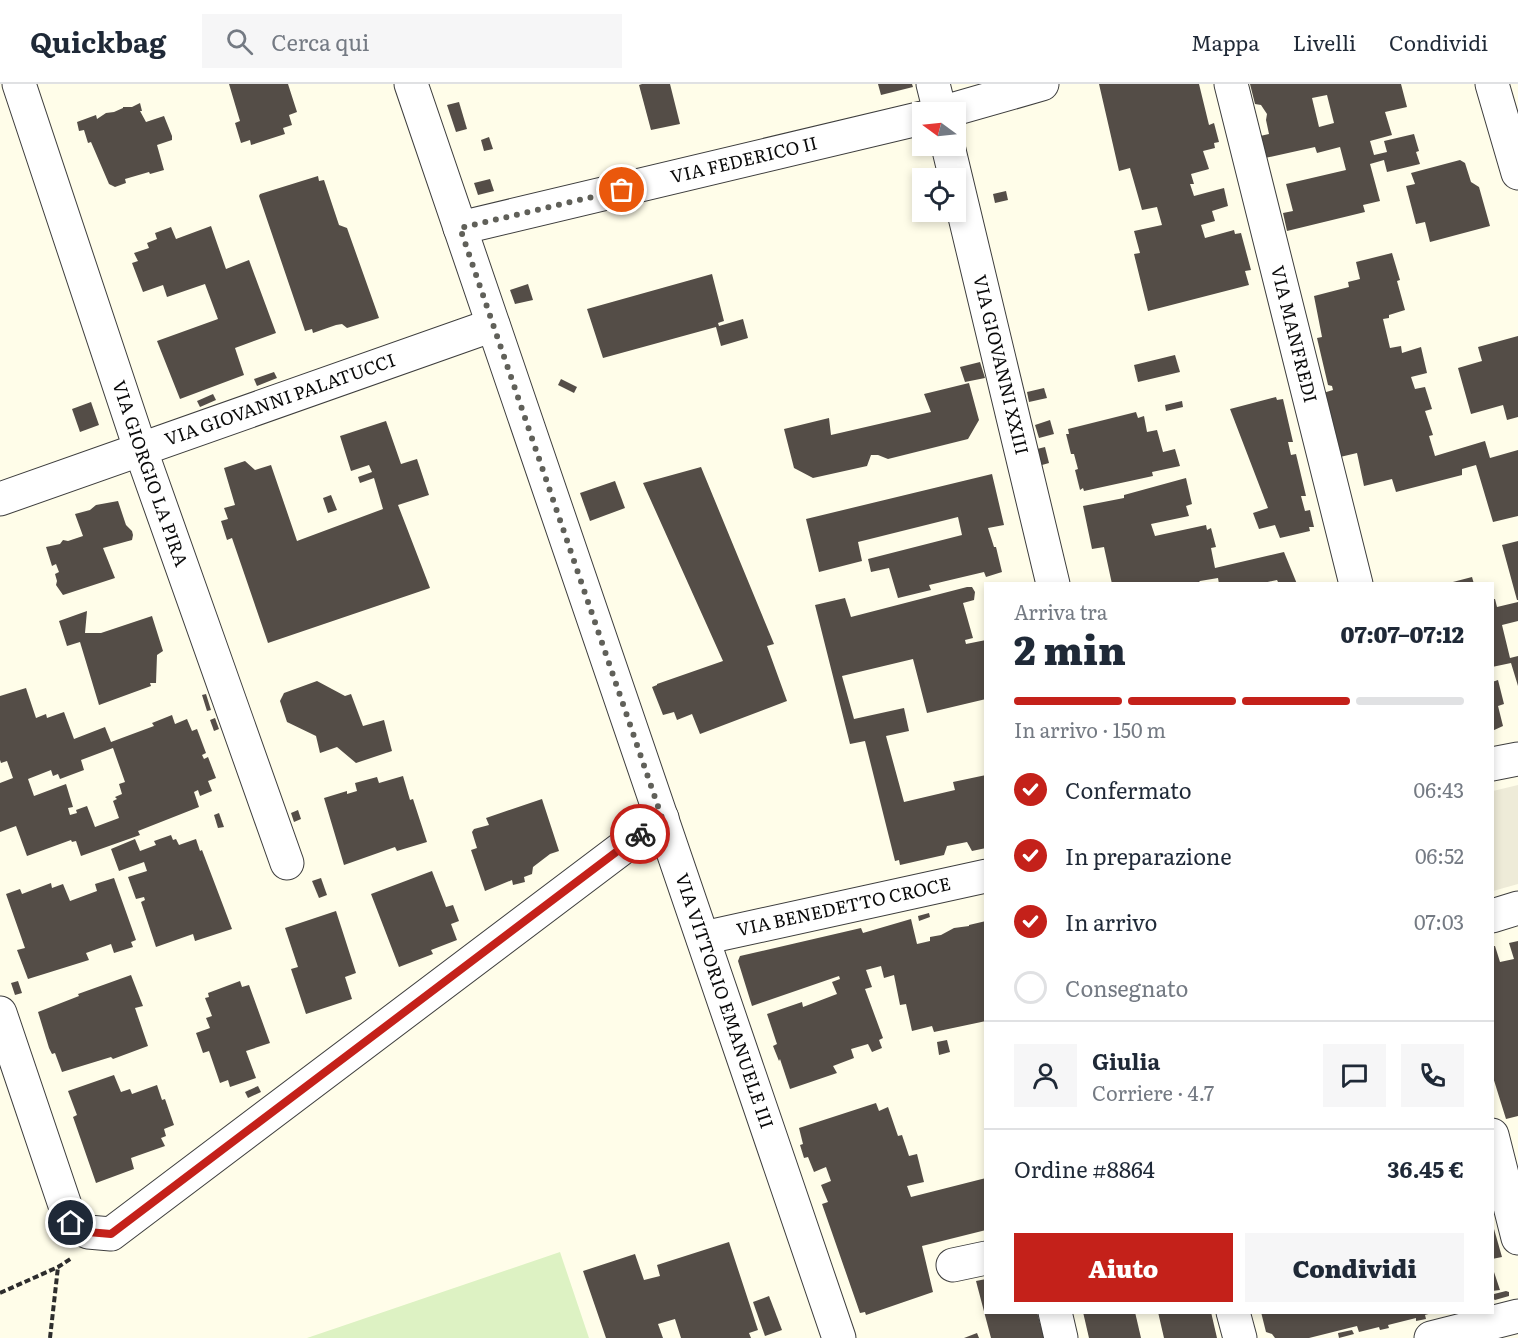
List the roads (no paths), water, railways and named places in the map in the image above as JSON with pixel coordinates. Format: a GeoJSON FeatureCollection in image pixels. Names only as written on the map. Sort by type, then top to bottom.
{"type":"FeatureCollection","features":[{"type":"Feature","properties":{"kind":"street","name":"VIA GIORGIO LA PIRA"},"geometry":{"type":"LineString","coordinates":[[19,84],[141,451],[287,863]]}},
{"type":"Feature","properties":{"kind":"street","name":"VIA VITTORIO EMANUELE III"},"geometry":{"type":"LineString","coordinates":[[411,84],[839,1338]]}},
{"type":"Feature","properties":{"kind":"street"},"geometry":{"type":"LineString","coordinates":[[933,84],[939,102]]}},
{"type":"Feature","properties":{"kind":"street"},"geometry":{"type":"LineString","coordinates":[[966,105],[1042,84]]}},
{"type":"Feature","properties":{"kind":"street","name":"VIA MANFREDI"},"geometry":{"type":"LineString","coordinates":[[1231,84],[1356,582]]}},
{"type":"Feature","properties":{"kind":"street"},"geometry":{"type":"LineString","coordinates":[[1492,84],[1518,173]]}},
{"type":"Feature","properties":{"kind":"street","name":"VIA FEDERICO II"},"geometry":{"type":"LineString","coordinates":[[460,228],[912,120]]}},
{"type":"Feature","properties":{"kind":"street","name":"VIA GIOVANNI XXIII"},"geometry":{"type":"LineString","coordinates":[[950,156],[1053,582]]}},
{"type":"Feature","properties":{"kind":"street","name":"VIA GIOVANNI PALATUCCI"},"geometry":{"type":"LineString","coordinates":[[0,499],[493,325]]}},
{"type":"Feature","properties":{"kind":"street"},"geometry":{"type":"LineString","coordinates":[[1494,764],[1518,759]]}},
{"type":"Feature","properties":{"kind":"street"},"geometry":{"type":"LineString","coordinates":[[0,1013],[71,1223],[88,1232],[111,1234],[662,818]]}},
{"type":"Feature","properties":{"kind":"street","name":"VIA BENEDETTO CROCE"},"geometry":{"type":"LineString","coordinates":[[703,938],[984,876]]}},
{"type":"Feature","properties":{"kind":"street"},"geometry":{"type":"LineString","coordinates":[[1494,914],[1518,908]]}},
{"type":"Feature","properties":{"kind":"street"},"geometry":{"type":"LineString","coordinates":[[1494,1143],[1518,1238]]}},
{"type":"Feature","properties":{"kind":"street"},"geometry":{"type":"LineString","coordinates":[[953,1265],[984,1257]]}},
{"type":"Feature","properties":{"kind":"street"},"geometry":{"type":"LineString","coordinates":[[1055,1314],[1061,1338]]}},
{"type":"Feature","properties":{"kind":"street"},"geometry":{"type":"LineString","coordinates":[[1234,1314],[1240,1338]]}},
{"type":"Feature","properties":{"kind":"street"},"geometry":{"type":"LineString","coordinates":[[1431,1338],[1518,1316]]}}]}
